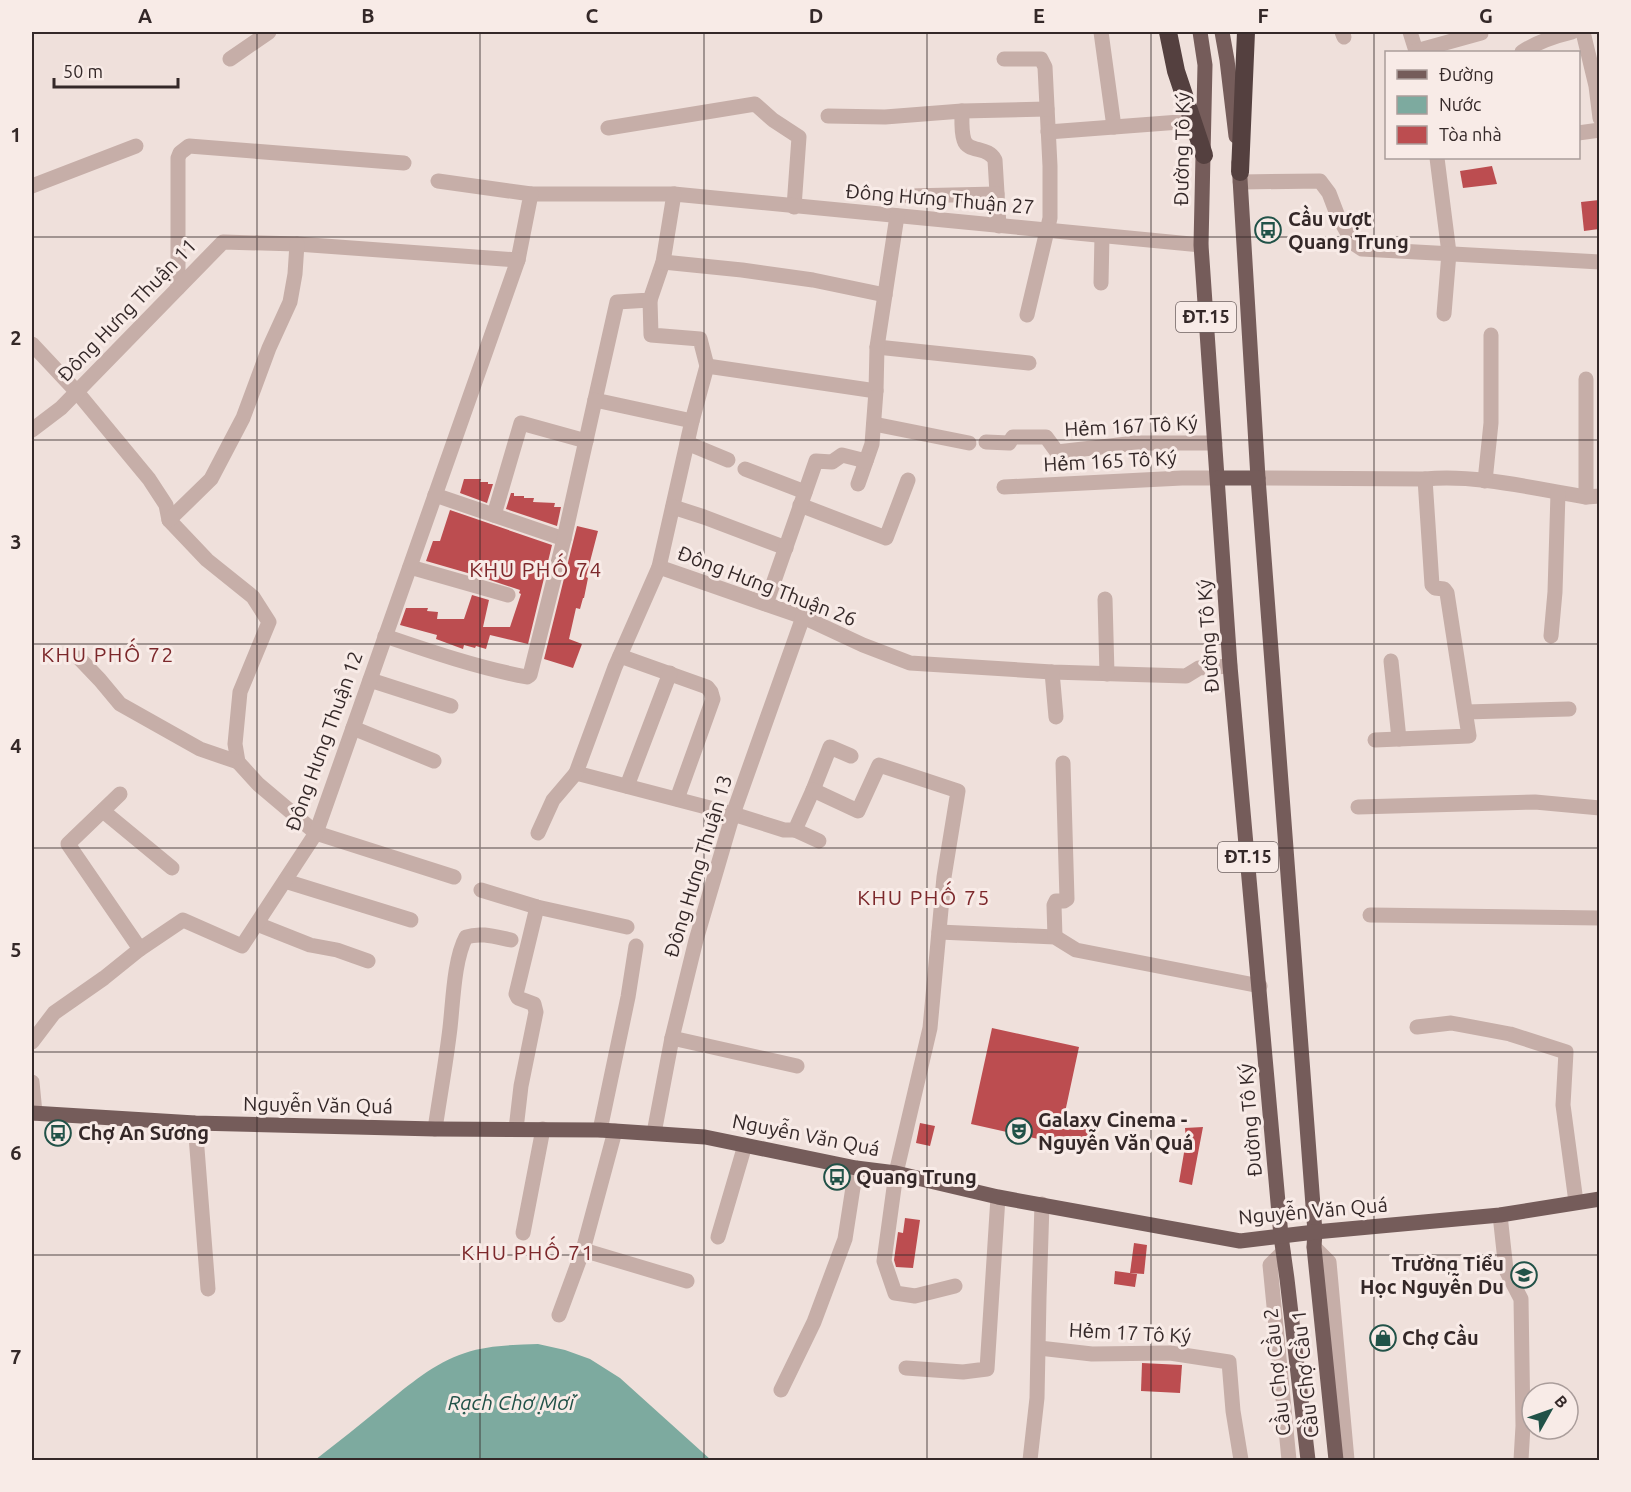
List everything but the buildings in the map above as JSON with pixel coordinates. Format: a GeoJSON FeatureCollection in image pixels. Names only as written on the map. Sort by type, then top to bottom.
{"type":"FeatureCollection","features":[{"type":"Feature","properties":{"kind":"highway"},"geometry":{"type":"LineString","coordinates":[[1168,32],[1176,71],[1204,155]]}},
{"type":"Feature","properties":{"kind":"highway"},"geometry":{"type":"LineString","coordinates":[[1240,177],[1246,32]]}},
{"type":"Feature","properties":{"kind":"main road","name":"Đường Tô Ký"},"geometry":{"type":"LineString","coordinates":[[1200,32],[1205,65],[1201,245],[1230,666],[1281,1236]]}},
{"type":"Feature","properties":{"kind":"main road","name":"ĐT.15"},"geometry":{"type":"LineString","coordinates":[[1222,32],[1240,177],[1258,478],[1315,1240]]}},
{"type":"Feature","properties":{"kind":"main road"},"geometry":{"type":"LineString","coordinates":[[1218,478],[1258,478]]}},
{"type":"Feature","properties":{"kind":"main road","name":"Nguyễn Văn Quá"},"geometry":{"type":"LineString","coordinates":[[33,1113],[195,1123],[435,1129],[608,1130],[705,1137],[856,1168],[896,1173],[998,1197],[1240,1241],[1281,1236],[1315,1240],[1500,1215],[1599,1198]]}},
{"type":"Feature","properties":{"kind":"main road"},"geometry":{"type":"LineString","coordinates":[[1281,1236],[1283,1252]]}},
{"type":"Feature","properties":{"kind":"main road","name":"Cầu Chợ Cầu 1"},"geometry":{"type":"LineString","coordinates":[[1315,1240],[1317,1282],[1336,1461]]}},
{"type":"Feature","properties":{"kind":"main road","name":"Cầu Chợ Cầu 2"},"geometry":{"type":"LineString","coordinates":[[1283,1252],[1308,1461]]}},
{"type":"Feature","properties":{"kind":"street"},"geometry":{"type":"LineString","coordinates":[[230,59],[269,32]]}},
{"type":"Feature","properties":{"kind":"street"},"geometry":{"type":"LineString","coordinates":[[1101,32],[1114,127]]}},
{"type":"Feature","properties":{"kind":"street"},"geometry":{"type":"LineString","coordinates":[[1410,32],[1416,51]]}},
{"type":"Feature","properties":{"kind":"street"},"geometry":{"type":"LineString","coordinates":[[1419,51],[1481,32]]}},
{"type":"Feature","properties":{"kind":"street"},"geometry":{"type":"LineString","coordinates":[[1524,51],[1550,38],[1572,32]]}},
{"type":"Feature","properties":{"kind":"street"},"geometry":{"type":"LineString","coordinates":[[1582,32],[1598,86],[1599,118]]}},
{"type":"Feature","properties":{"kind":"street"},"geometry":{"type":"LineString","coordinates":[[1004,59],[1042,61],[1045,67],[1050,218],[1026,315]]}},
{"type":"Feature","properties":{"kind":"street"},"geometry":{"type":"LineString","coordinates":[[608,128],[755,104],[773,120],[800,137],[794,207]]}},
{"type":"Feature","properties":{"kind":"street"},"geometry":{"type":"LineString","coordinates":[[828,116],[885,117],[962,111],[1047,109]]}},
{"type":"Feature","properties":{"kind":"street"},"geometry":{"type":"LineString","coordinates":[[962,111],[964,140],[970,147],[988,152],[995,160],[999,226]]}},
{"type":"Feature","properties":{"kind":"street"},"geometry":{"type":"LineString","coordinates":[[1048,132],[1193,121]]}},
{"type":"Feature","properties":{"kind":"street"},"geometry":{"type":"LineString","coordinates":[[1580,133],[1599,130]]}},
{"type":"Feature","properties":{"kind":"street"},"geometry":{"type":"LineString","coordinates":[[32,186],[136,146]]}},
{"type":"Feature","properties":{"kind":"street"},"geometry":{"type":"LineString","coordinates":[[178,288],[178,158],[180,153],[189,146],[404,163]]}},
{"type":"Feature","properties":{"kind":"street"},"geometry":{"type":"LineString","coordinates":[[1437,159],[1449,253],[1444,314]]}},
{"type":"Feature","properties":{"kind":"street"},"geometry":{"type":"LineString","coordinates":[[1240,177],[1320,181],[1329,193],[1337,214],[1353,243],[1362,249],[1599,262]]}},
{"type":"Feature","properties":{"kind":"street","name":"Đông Hưng Thuận 27"},"geometry":{"type":"LineString","coordinates":[[438,182],[531,194],[674,194],[1201,245]]}},
{"type":"Feature","properties":{"kind":"street","name":"Đông Hưng Thuận 12"},"geometry":{"type":"LineString","coordinates":[[32,1042],[54,1012],[183,920],[242,946],[316,833],[518,260],[531,194]]}},
{"type":"Feature","properties":{"kind":"street"},"geometry":{"type":"LineString","coordinates":[[674,194],[663,262],[650,300],[651,335],[700,339],[707,366],[876,391]]}},
{"type":"Feature","properties":{"kind":"street"},"geometry":{"type":"LineString","coordinates":[[908,196],[997,194]]}},
{"type":"Feature","properties":{"kind":"street"},"geometry":{"type":"LineString","coordinates":[[858,484],[872,444],[877,347],[897,216]]}},
{"type":"Feature","properties":{"kind":"street"},"geometry":{"type":"LineString","coordinates":[[1101,283],[1102,236]]}},
{"type":"Feature","properties":{"kind":"street","name":"Đông Hưng Thuận 11"},"geometry":{"type":"LineString","coordinates":[[32,430],[61,408],[224,242],[297,244],[518,260]]}},
{"type":"Feature","properties":{"kind":"street"},"geometry":{"type":"LineString","coordinates":[[169,520],[211,479],[243,418],[269,348],[290,302],[297,244]]}},
{"type":"Feature","properties":{"kind":"street"},"geometry":{"type":"LineString","coordinates":[[663,262],[813,280],[885,295]]}},
{"type":"Feature","properties":{"kind":"street"},"geometry":{"type":"LineString","coordinates":[[386,636],[510,674],[527,676],[532,670],[617,303],[650,300]]}},
{"type":"Feature","properties":{"kind":"street"},"geometry":{"type":"LineString","coordinates":[[1485,481],[1491,423],[1491,335]]}},
{"type":"Feature","properties":{"kind":"street"},"geometry":{"type":"LineString","coordinates":[[32,344],[77,392],[150,479],[166,505],[169,520],[207,560],[253,597],[269,622],[240,692],[236,744],[238,762]]}},
{"type":"Feature","properties":{"kind":"street"},"geometry":{"type":"LineString","coordinates":[[877,347],[1029,363]]}},
{"type":"Feature","properties":{"kind":"street","name":"Đông Hưng Thuận 26"},"geometry":{"type":"LineString","coordinates":[[707,366],[692,421],[659,567],[803,617],[863,645],[910,663],[1052,672],[1186,676],[1199,668],[1230,666]]}},
{"type":"Feature","properties":{"kind":"street"},"geometry":{"type":"LineString","coordinates":[[1258,478],[1425,479],[1447,477],[1593,496],[1586,379]]}},
{"type":"Feature","properties":{"kind":"street"},"geometry":{"type":"LineString","coordinates":[[595,400],[692,421]]}},
{"type":"Feature","properties":{"kind":"street"},"geometry":{"type":"LineString","coordinates":[[494,515],[521,423],[586,441]]}},
{"type":"Feature","properties":{"kind":"street"},"geometry":{"type":"LineString","coordinates":[[874,424],[969,443]]}},
{"type":"Feature","properties":{"kind":"street","name":"Hẻm 167 Tô Ký"},"geometry":{"type":"LineString","coordinates":[[986,442],[1009,443],[1013,438],[1046,437],[1057,452],[1136,442],[1215,443]]}},
{"type":"Feature","properties":{"kind":"street"},"geometry":{"type":"LineString","coordinates":[[687,442],[728,460]]}},
{"type":"Feature","properties":{"kind":"street"},"geometry":{"type":"LineString","coordinates":[[766,604],[816,461],[832,462],[842,454],[866,461]]}},
{"type":"Feature","properties":{"kind":"street"},"geometry":{"type":"LineString","coordinates":[[745,469],[886,538],[908,480]]}},
{"type":"Feature","properties":{"kind":"street","name":"Hẻm 165 Tô Ký"},"geometry":{"type":"LineString","coordinates":[[1004,488],[1218,478]]}},
{"type":"Feature","properties":{"kind":"street"},"geometry":{"type":"LineString","coordinates":[[1375,740],[1469,736],[1447,593],[1444,589],[1435,588],[1432,585],[1425,479]]}},
{"type":"Feature","properties":{"kind":"street"},"geometry":{"type":"LineString","coordinates":[[1551,636],[1555,592],[1558,492]]}},
{"type":"Feature","properties":{"kind":"street"},"geometry":{"type":"LineString","coordinates":[[435,495],[564,539]]}},
{"type":"Feature","properties":{"kind":"street"},"geometry":{"type":"LineString","coordinates":[[673,507],[786,548]]}},
{"type":"Feature","properties":{"kind":"street"},"geometry":{"type":"LineString","coordinates":[[410,567],[508,595]]}},
{"type":"Feature","properties":{"kind":"street"},"geometry":{"type":"LineString","coordinates":[[538,833],[553,800],[576,773],[620,656],[659,567]]}},
{"type":"Feature","properties":{"kind":"street"},"geometry":{"type":"LineString","coordinates":[[1105,599],[1107,674]]}},
{"type":"Feature","properties":{"kind":"street","name":"Đông Hưng Thuận 13"},"geometry":{"type":"LineString","coordinates":[[654,1133],[672,1038],[696,940],[733,814],[803,617]]}},
{"type":"Feature","properties":{"kind":"street"},"geometry":{"type":"LineString","coordinates":[[620,656],[707,687],[711,692],[713,699],[677,800]]}},
{"type":"Feature","properties":{"kind":"street"},"geometry":{"type":"LineString","coordinates":[[80,658],[120,704],[200,749],[238,762],[258,784],[316,833],[453,877]]}},
{"type":"Feature","properties":{"kind":"street"},"geometry":{"type":"LineString","coordinates":[[1391,661],[1399,739]]}},
{"type":"Feature","properties":{"kind":"street"},"geometry":{"type":"LineString","coordinates":[[1052,672],[1056,717]]}},
{"type":"Feature","properties":{"kind":"street"},"geometry":{"type":"LineString","coordinates":[[627,786],[670,673]]}},
{"type":"Feature","properties":{"kind":"street"},"geometry":{"type":"LineString","coordinates":[[370,680],[451,706]]}},
{"type":"Feature","properties":{"kind":"street"},"geometry":{"type":"LineString","coordinates":[[1466,712],[1569,709]]}},
{"type":"Feature","properties":{"kind":"street"},"geometry":{"type":"LineString","coordinates":[[353,728],[434,761]]}},
{"type":"Feature","properties":{"kind":"street"},"geometry":{"type":"LineString","coordinates":[[795,830],[830,747],[851,756]]}},
{"type":"Feature","properties":{"kind":"street"},"geometry":{"type":"LineString","coordinates":[[1055,937],[1054,905],[1056,901],[1067,899],[1064,763]]}},
{"type":"Feature","properties":{"kind":"street"},"geometry":{"type":"LineString","coordinates":[[813,790],[858,811],[879,765],[958,791],[944,877],[930,1028],[896,1173],[884,1261],[895,1293],[915,1296],[955,1286]]}},
{"type":"Feature","properties":{"kind":"street"},"geometry":{"type":"LineString","coordinates":[[576,773],[733,814],[784,830],[795,830],[819,841]]}},
{"type":"Feature","properties":{"kind":"street"},"geometry":{"type":"LineString","coordinates":[[120,794],[68,844],[140,949]]}},
{"type":"Feature","properties":{"kind":"street"},"geometry":{"type":"LineString","coordinates":[[1359,807],[1535,802],[1599,808]]}},
{"type":"Feature","properties":{"kind":"street"},"geometry":{"type":"LineString","coordinates":[[103,811],[172,868]]}},
{"type":"Feature","properties":{"kind":"street"},"geometry":{"type":"LineString","coordinates":[[285,881],[411,920]]}},
{"type":"Feature","properties":{"kind":"street"},"geometry":{"type":"LineString","coordinates":[[482,890],[537,907],[627,927]]}},
{"type":"Feature","properties":{"kind":"street"},"geometry":{"type":"LineString","coordinates":[[516,1129],[521,1086],[536,1012],[534,1004],[518,998],[516,994],[537,907]]}},
{"type":"Feature","properties":{"kind":"street"},"geometry":{"type":"LineString","coordinates":[[1370,915],[1599,918]]}},
{"type":"Feature","properties":{"kind":"street"},"geometry":{"type":"LineString","coordinates":[[257,924],[310,945],[338,950],[368,961]]}},
{"type":"Feature","properties":{"kind":"street"},"geometry":{"type":"LineString","coordinates":[[939,932],[1055,937],[1076,950],[1260,986]]}},
{"type":"Feature","properties":{"kind":"street"},"geometry":{"type":"LineString","coordinates":[[435,1129],[446,1065],[456,974],[463,942],[466,936],[473,934],[511,940]]}},
{"type":"Feature","properties":{"kind":"street"},"geometry":{"type":"LineString","coordinates":[[559,1315],[584,1250],[608,1130],[636,946]]}},
{"type":"Feature","properties":{"kind":"street"},"geometry":{"type":"LineString","coordinates":[[1417,1027],[1451,1023],[1510,1034],[1566,1052],[1563,1105],[1576,1202]]}},
{"type":"Feature","properties":{"kind":"street"},"geometry":{"type":"LineString","coordinates":[[672,1038],[797,1066]]}},
{"type":"Feature","properties":{"kind":"street"},"geometry":{"type":"LineString","coordinates":[[32,1082],[33,1113]]}},
{"type":"Feature","properties":{"kind":"street"},"geometry":{"type":"LineString","coordinates":[[195,1123],[208,1290]]}},
{"type":"Feature","properties":{"kind":"street"},"geometry":{"type":"LineString","coordinates":[[523,1233],[543,1129]]}},
{"type":"Feature","properties":{"kind":"street"},"geometry":{"type":"LineString","coordinates":[[718,1237],[745,1145]]}},
{"type":"Feature","properties":{"kind":"street"},"geometry":{"type":"LineString","coordinates":[[781,1390],[814,1323],[845,1239],[856,1168]]}},
{"type":"Feature","properties":{"kind":"street"},"geometry":{"type":"LineString","coordinates":[[906,1368],[963,1372],[987,1369],[998,1197]]}},
{"type":"Feature","properties":{"kind":"street"},"geometry":{"type":"LineString","coordinates":[[1030,1461],[1037,1398],[1042,1204]]}},
{"type":"Feature","properties":{"kind":"street"},"geometry":{"type":"LineString","coordinates":[[1500,1215],[1506,1270],[1521,1299],[1523,1426],[1521,1461]]}},
{"type":"Feature","properties":{"kind":"street"},"geometry":{"type":"LineString","coordinates":[[1315,1240],[1329,1262],[1347,1461]]}},
{"type":"Feature","properties":{"kind":"street"},"geometry":{"type":"LineString","coordinates":[[584,1250],[687,1281]]}},
{"type":"Feature","properties":{"kind":"street"},"geometry":{"type":"LineString","coordinates":[[1283,1252],[1270,1265],[1289,1461]]}},
{"type":"Feature","properties":{"kind":"street","name":"Hẻm 17 Tô Ký"},"geometry":{"type":"LineString","coordinates":[[1039,1348],[1092,1353],[1170,1353],[1229,1362],[1233,1411],[1241,1461]]}},
{"type":"Feature","properties":{"kind":"water","name":"Rạch Chợ Mới"},"geometry":{"type":"Polygon","coordinates":[[[538,1344],[590,1359],[620,1378],[711,1460],[315,1460],[412,1382],[454,1357],[483,1348],[538,1344]]]}},
{"type":"Feature","properties":{"kind":"place","name":"Cầu vượt Quang Trung"},"geometry":{"type":"Point","coordinates":[1268,230]}},
{"type":"Feature","properties":{"kind":"place","name":"Galaxy Cinema - Nguyễn Văn Quá"},"geometry":{"type":"Point","coordinates":[1019,1131]}},
{"type":"Feature","properties":{"kind":"place","name":"Chợ An Sương"},"geometry":{"type":"Point","coordinates":[58,1133]}},
{"type":"Feature","properties":{"kind":"place","name":"Quang Trung"},"geometry":{"type":"Point","coordinates":[837,1177]}},
{"type":"Feature","properties":{"kind":"place","name":"Trường Tiểu Học Nguyễn Du"},"geometry":{"type":"Point","coordinates":[1524,1275]}},
{"type":"Feature","properties":{"kind":"place","name":"Chợ Cầu"},"geometry":{"type":"Point","coordinates":[1383,1338]}},
{"type":"Feature","properties":{"kind":"district","name":"KHU PHỐ 74"},"geometry":{"type":"Point","coordinates":[536,570]}},
{"type":"Feature","properties":{"kind":"district","name":"KHU PHỐ 72"},"geometry":{"type":"Point","coordinates":[108,655]}},
{"type":"Feature","properties":{"kind":"district","name":"KHU PHỐ 75"},"geometry":{"type":"Point","coordinates":[924,898]}},
{"type":"Feature","properties":{"kind":"district","name":"KHU PHỐ 71"},"geometry":{"type":"Point","coordinates":[528,1253]}}]}
